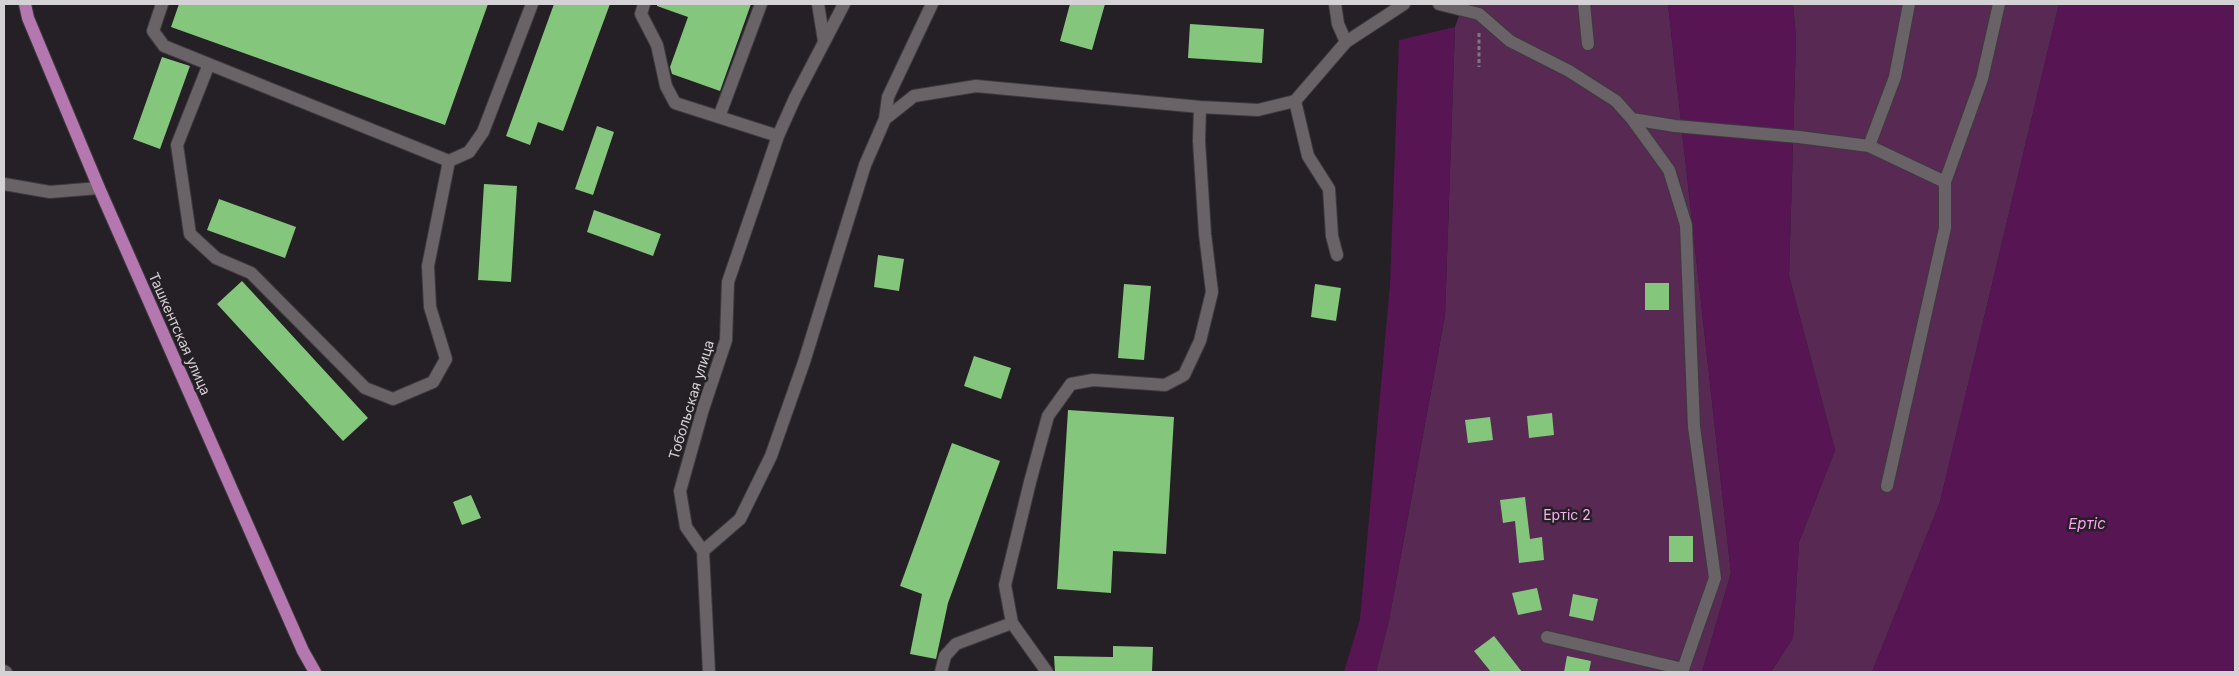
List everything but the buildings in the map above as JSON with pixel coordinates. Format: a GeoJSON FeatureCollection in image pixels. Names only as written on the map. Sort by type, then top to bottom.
{"type":"FeatureCollection","features":[{"type":"Feature","properties":{"kind":"main road","name":"Ташкентская улица"},"geometry":{"type":"LineString","coordinates":[[25,4],[28,18],[99,188],[303,651],[315,672]]}},
{"type":"Feature","properties":{"kind":"street"},"geometry":{"type":"LineString","coordinates":[[28,18],[31,4]]}},
{"type":"Feature","properties":{"kind":"street"},"geometry":{"type":"LineString","coordinates":[[162,4],[153,32],[164,46],[449,161],[469,152],[483,132],[532,4]]}},
{"type":"Feature","properties":{"kind":"street"},"geometry":{"type":"LineString","coordinates":[[644,4],[641,14],[657,45],[666,86],[675,103],[778,136]]}},
{"type":"Feature","properties":{"kind":"street"},"geometry":{"type":"LineString","coordinates":[[719,117],[762,4]]}},
{"type":"Feature","properties":{"kind":"street"},"geometry":{"type":"LineString","coordinates":[[818,4],[824,41]]}},
{"type":"Feature","properties":{"kind":"street","name":"Тобольская улица"},"geometry":{"type":"LineString","coordinates":[[703,551],[686,527],[680,491],[703,409],[726,340],[728,282],[778,136],[795,98],[844,4]]}},
{"type":"Feature","properties":{"kind":"street"},"geometry":{"type":"LineString","coordinates":[[709,672],[703,551],[740,519],[771,456],[804,362],[865,165],[885,119],[888,97],[932,4]]}},
{"type":"Feature","properties":{"kind":"street"},"geometry":{"type":"LineString","coordinates":[[1335,4],[1338,24],[1346,42]]}},
{"type":"Feature","properties":{"kind":"street"},"geometry":{"type":"LineString","coordinates":[[885,119],[914,96],[976,86],[1200,107],[1258,110],[1295,101],[1346,42],[1404,4]]}},
{"type":"Feature","properties":{"kind":"street"},"geometry":{"type":"LineString","coordinates":[[1439,4],[1479,14],[1510,41],[1569,71],[1616,101],[1632,119],[1669,170],[1686,226],[1694,427],[1715,578],[1682,671],[1547,637]]}},
{"type":"Feature","properties":{"kind":"street"},"geometry":{"type":"LineString","coordinates":[[1584,4],[1588,44]]}},
{"type":"Feature","properties":{"kind":"street"},"geometry":{"type":"LineString","coordinates":[[1869,146],[1896,77],[1909,4]]}},
{"type":"Feature","properties":{"kind":"street"},"geometry":{"type":"LineString","coordinates":[[1887,486],[1945,228],[1944,182],[1982,79],[1999,4]]}},
{"type":"Feature","properties":{"kind":"street"},"geometry":{"type":"LineString","coordinates":[[209,64],[177,145],[190,234],[216,258],[251,273],[365,388],[393,399],[433,382],[446,359],[430,307],[428,266],[449,161]]}},
{"type":"Feature","properties":{"kind":"street"},"geometry":{"type":"LineString","coordinates":[[1295,101],[1308,156],[1329,189],[1332,236],[1337,255]]}},
{"type":"Feature","properties":{"kind":"street"},"geometry":{"type":"LineString","coordinates":[[1047,672],[1012,623],[1005,585],[1030,482],[1048,416],[1071,384],[1093,380],[1166,385],[1184,375],[1200,341],[1212,292],[1205,234],[1199,141],[1200,107]]}},
{"type":"Feature","properties":{"kind":"street"},"geometry":{"type":"LineString","coordinates":[[1632,119],[1675,126],[1799,137],[1869,146],[1944,182]]}},
{"type":"Feature","properties":{"kind":"street"},"geometry":{"type":"LineString","coordinates":[[4,184],[50,192],[99,188]]}},
{"type":"Feature","properties":{"kind":"street"},"geometry":{"type":"LineString","coordinates":[[941,672],[945,656],[956,644],[1012,623]]}},
{"type":"Feature","properties":{"kind":"green space","name":"Ертіс 2"},"geometry":{"type":"Polygon","coordinates":[[[1463,4],[1668,4],[1731,573],[1702,672],[1376,672],[1389,620],[1445,315],[1455,27],[1463,4]]]}},
{"type":"Feature","properties":{"kind":"green space"},"geometry":{"type":"Polygon","coordinates":[[[1793,4],[2059,4],[1940,502],[1872,672],[1771,672],[1793,638],[1799,542],[1835,450],[1789,276],[1796,38],[1793,4]]]}},
{"type":"Feature","properties":{"kind":"water"},"geometry":{"type":"Polygon","coordinates":[[[1668,4],[1793,4],[1796,38],[1789,276],[1835,450],[1799,542],[1793,638],[1771,672],[1702,672],[1731,573],[1668,4]]]}},
{"type":"Feature","properties":{"kind":"water","name":"Ертіс"},"geometry":{"type":"Polygon","coordinates":[[[2059,4],[2235,4],[2235,672],[1872,672],[1940,502],[2059,4]]]}},
{"type":"Feature","properties":{"kind":"water"},"geometry":{"type":"Polygon","coordinates":[[[1455,27],[1445,315],[1389,620],[1376,672],[1344,672],[1360,619],[1390,285],[1399,40],[1455,27]]]}}]}
